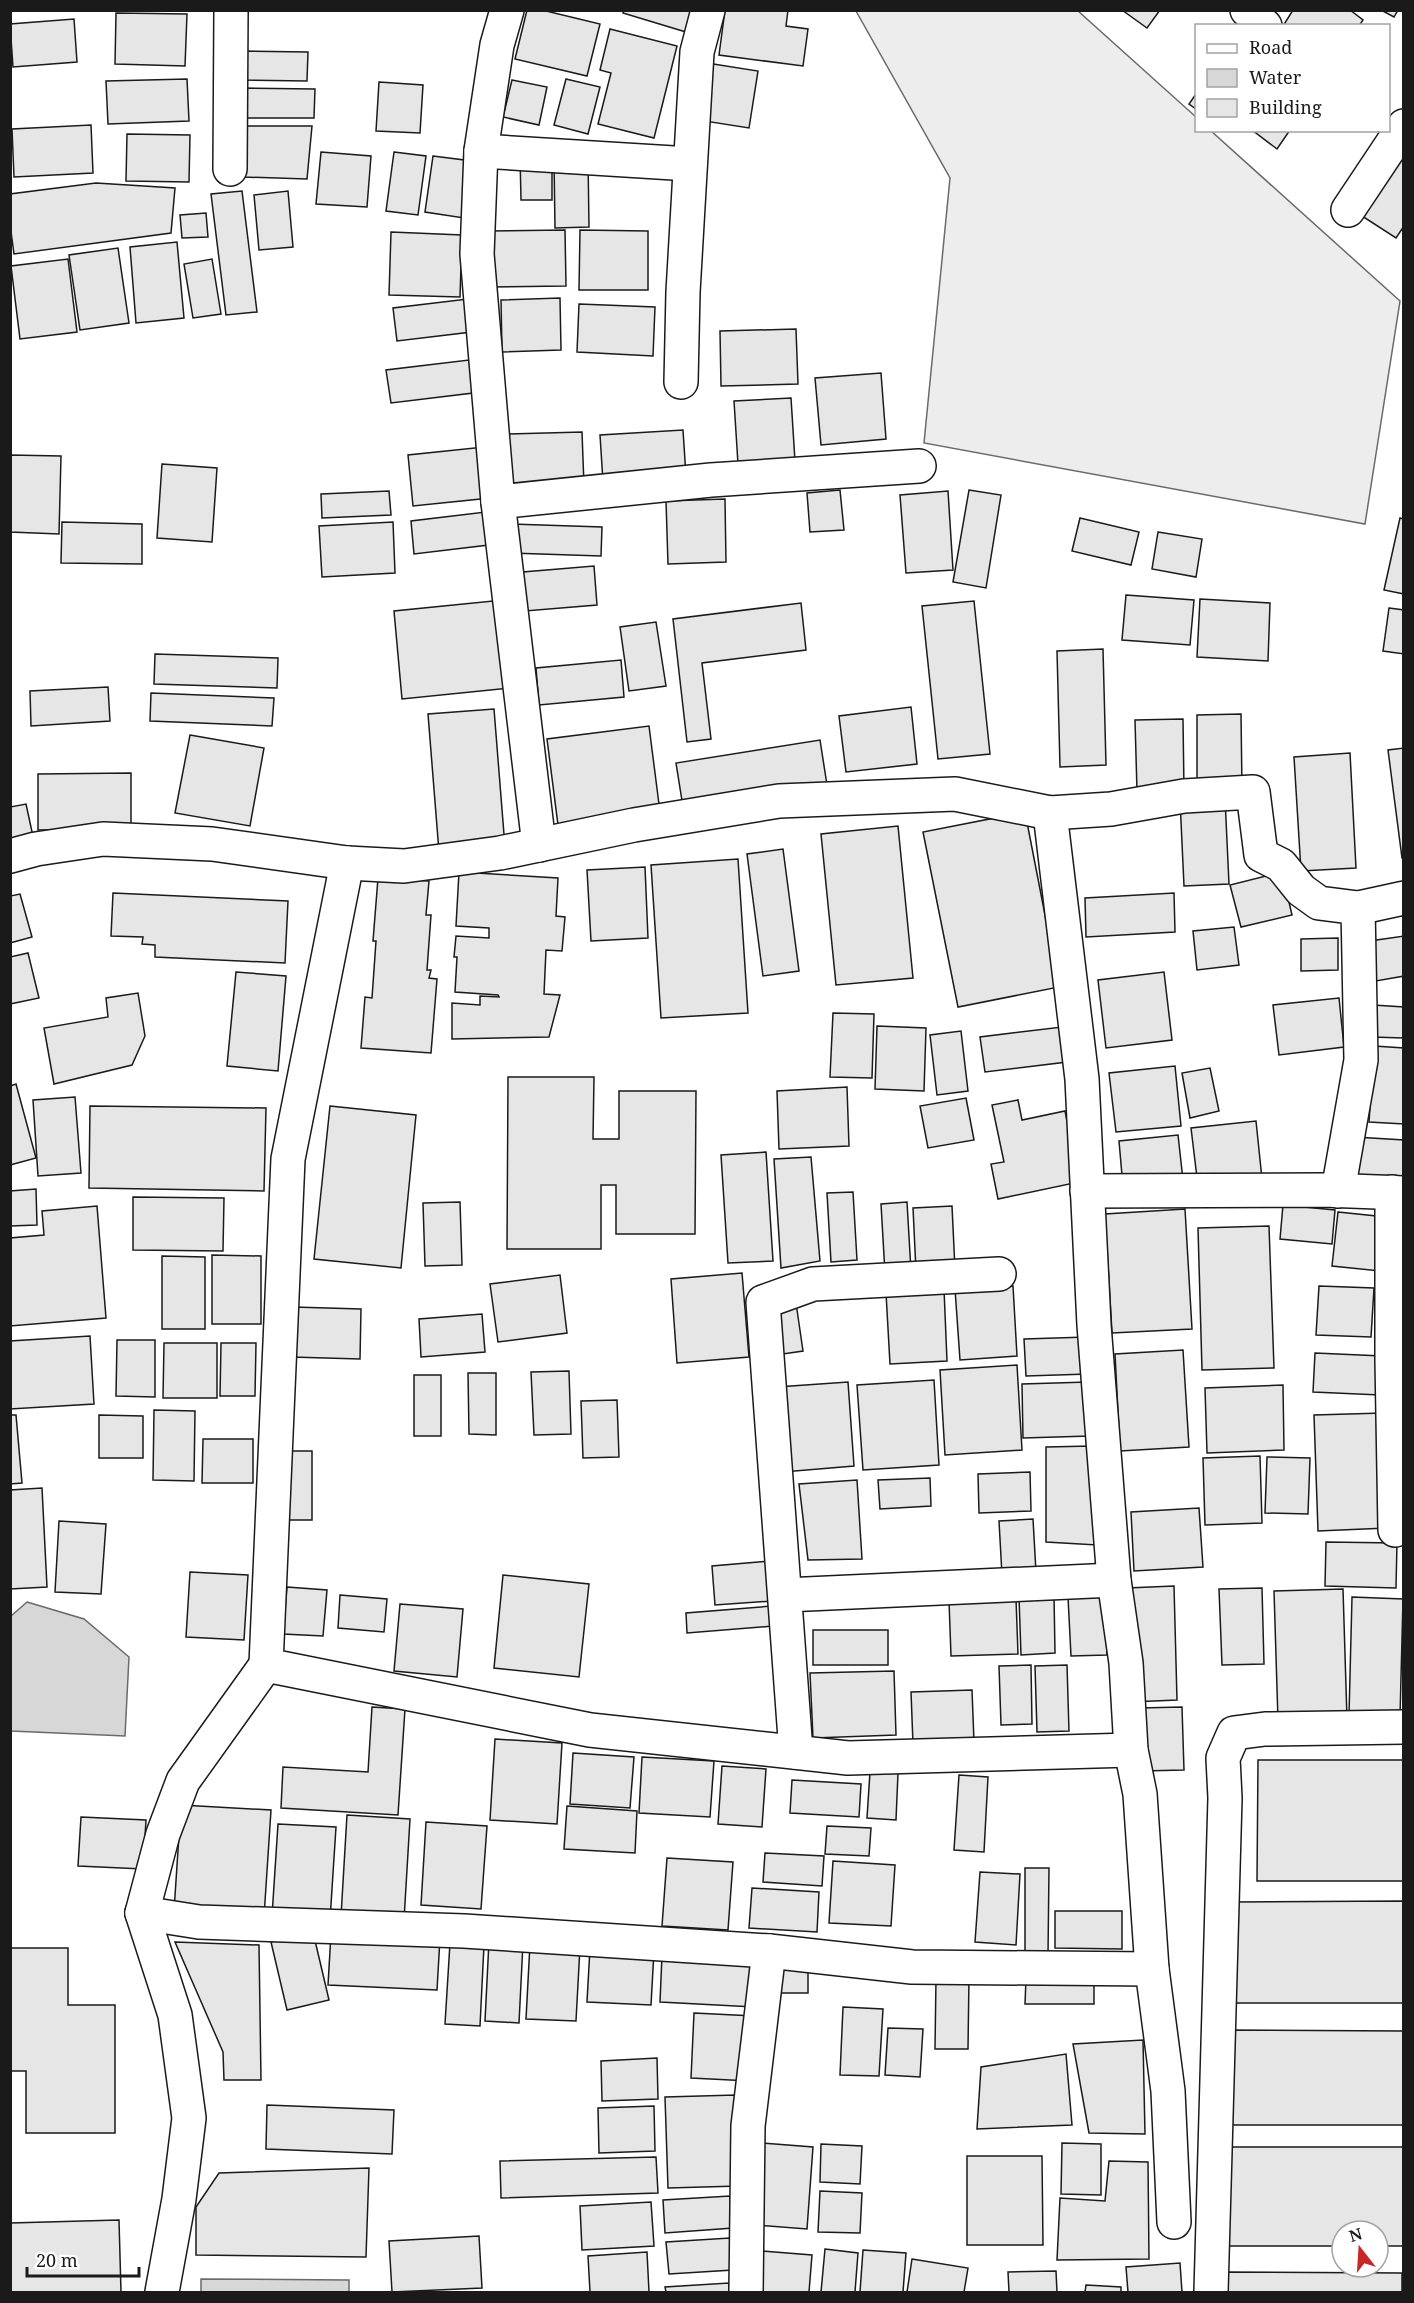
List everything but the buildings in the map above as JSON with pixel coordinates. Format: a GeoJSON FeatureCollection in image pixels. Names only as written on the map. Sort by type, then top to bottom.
{"type":"FeatureCollection","features":[{"type":"Feature","properties":{"kind":"street"},"geometry":{"type":"LineString","coordinates":[[230,169],[231,10]]}},
{"type":"Feature","properties":{"kind":"street"},"geometry":{"type":"LineString","coordinates":[[507,10],[497,45],[481,151],[477,254],[498,502],[539,845]]}},
{"type":"Feature","properties":{"kind":"street"},"geometry":{"type":"LineString","coordinates":[[681,382],[683,292],[698,52],[708,10]]}},
{"type":"Feature","properties":{"kind":"street"},"geometry":{"type":"LineString","coordinates":[[1247,10],[1264,24]]}},
{"type":"Feature","properties":{"kind":"street"},"geometry":{"type":"LineString","coordinates":[[1348,210],[1399,129]]}},
{"type":"Feature","properties":{"kind":"street"},"geometry":{"type":"LineString","coordinates":[[481,151],[690,164]]}},
{"type":"Feature","properties":{"kind":"street"},"geometry":{"type":"LineString","coordinates":[[498,502],[711,480],[920,466]]}},
{"type":"Feature","properties":{"kind":"street"},"geometry":{"type":"LineString","coordinates":[[10,856],[36,849],[103,839],[212,844],[347,863],[404,866],[500,853],[634,825],[779,801],[955,794],[1050,813],[1111,809],[1184,796],[1253,792],[1261,855],[1281,865],[1301,890],[1319,903],[1358,908],[1404,898]]}},
{"type":"Feature","properties":{"kind":"street"},"geometry":{"type":"LineString","coordinates":[[1050,813],[1082,1078],[1094,1325],[1114,1580],[1126,1663],[1131,1750],[1140,1794],[1152,1970],[1168,2091],[1174,2222]]}},
{"type":"Feature","properties":{"kind":"street"},"geometry":{"type":"LineString","coordinates":[[162,2292],[179,2199],[189,2118],[174,2015],[142,1913],[163,1834],[183,1781],[266,1665],[288,1159],[347,863]]}},
{"type":"Feature","properties":{"kind":"street"},"geometry":{"type":"LineString","coordinates":[[1338,1191],[1361,1060],[1358,908]]}},
{"type":"Feature","properties":{"kind":"street"},"geometry":{"type":"LineString","coordinates":[[1088,1191],[1398,1193],[1392,1360],[1395,1530]]}},
{"type":"Feature","properties":{"kind":"street"},"geometry":{"type":"LineString","coordinates":[[796,1752],[763,1302],[813,1284],[999,1274]]}},
{"type":"Feature","properties":{"kind":"street"},"geometry":{"type":"LineString","coordinates":[[785,1595],[1114,1580]]}},
{"type":"Feature","properties":{"kind":"street"},"geometry":{"type":"LineString","coordinates":[[266,1665],[590,1730],[848,1758],[1131,1750]]}},
{"type":"Feature","properties":{"kind":"street"},"geometry":{"type":"LineString","coordinates":[[1211,2292],[1225,1798],[1223,1758],[1234,1733],[1265,1729],[1404,1727]]}},
{"type":"Feature","properties":{"kind":"street"},"geometry":{"type":"LineString","coordinates":[[142,1913],[199,1922],[464,1931],[769,1951],[912,1967],[1152,1970]]}},
{"type":"Feature","properties":{"kind":"street"},"geometry":{"type":"LineString","coordinates":[[746,2292],[748,2126],[769,1951]]}},
{"type":"Feature","properties":{"kind":"shaded area"},"geometry":{"type":"Polygon","coordinates":[[[856,11],[1078,11],[1195,116],[1195,132],[1212,132],[1400,301],[1365,524],[924,443],[950,178],[856,11]]]}},
{"type":"Feature","properties":{"kind":"water"},"geometry":{"type":"Polygon","coordinates":[[[27,1602],[84,1619],[129,1657],[125,1736],[11,1731],[11,1616],[27,1602]]]}},
{"type":"Feature","properties":{"kind":"water"},"geometry":{"type":"Polygon","coordinates":[[[201,2279],[349,2280],[349,2292],[201,2292],[201,2279]]]}}]}
